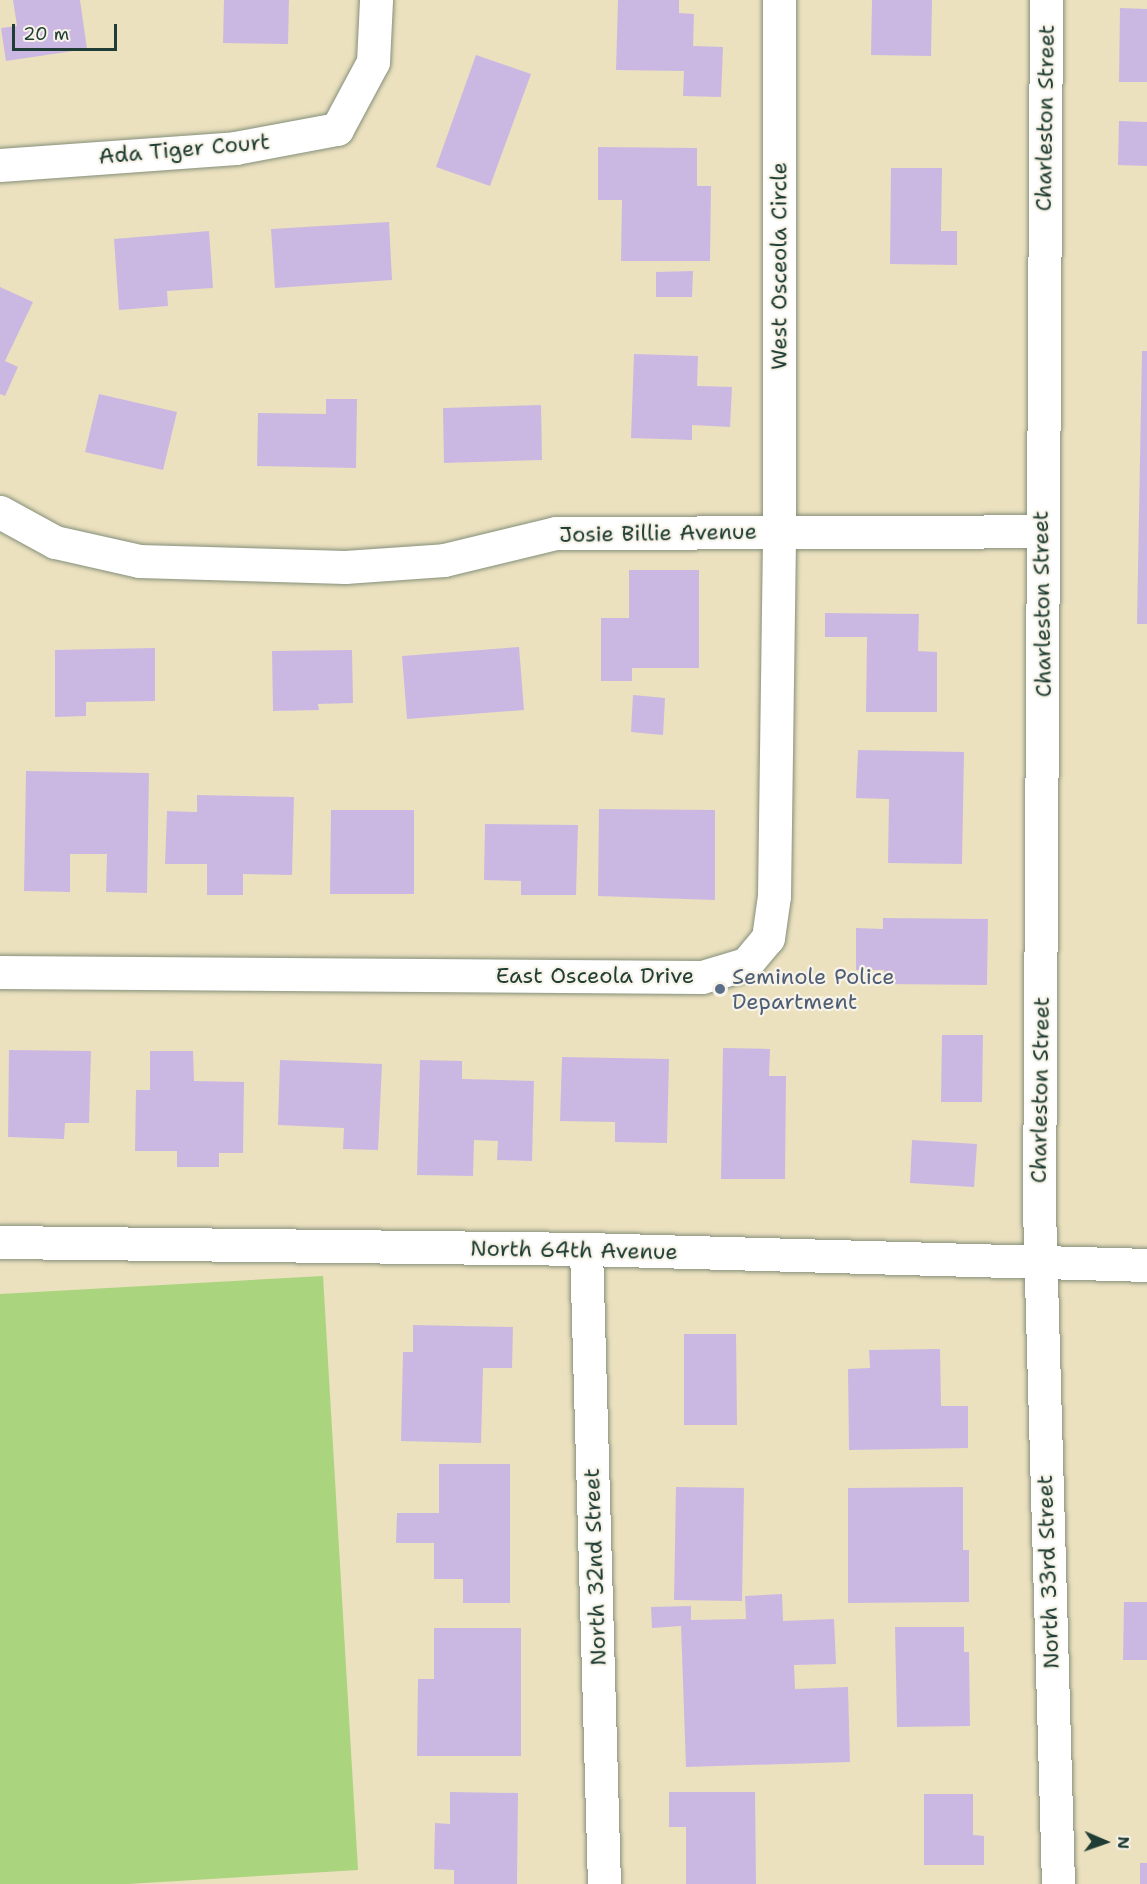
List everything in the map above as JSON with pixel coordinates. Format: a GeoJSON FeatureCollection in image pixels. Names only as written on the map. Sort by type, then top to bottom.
{"type":"FeatureCollection","features":[{"type":"Feature","properties":{"kind":"street","name":"Ada Tiger Court"},"geometry":{"type":"LineString","coordinates":[[0,165],[235,148],[337,129],[373,62],[376,0]]}},
{"type":"Feature","properties":{"kind":"street","name":"West Osceola Circle"},"geometry":{"type":"LineString","coordinates":[[778,0],[779,531]]}},
{"type":"Feature","properties":{"kind":"street","name":"Charleston Street"},"geometry":{"type":"LineString","coordinates":[[1040,1261],[1044,719],[1040,531],[1046,0]]}},
{"type":"Feature","properties":{"kind":"street","name":"Josie Billie Avenue"},"geometry":{"type":"LineString","coordinates":[[0,512],[55,542],[139,561],[345,567],[444,560],[556,533],[1040,531]]}},
{"type":"Feature","properties":{"kind":"street","name":"East Osceola Drive"},"geometry":{"type":"LineString","coordinates":[[0,972],[702,978],[746,964],[768,938],[774,896],[779,531]]}},
{"type":"Feature","properties":{"kind":"street","name":"North 64th Avenue"},"geometry":{"type":"LineString","coordinates":[[0,1242],[586,1249],[1147,1265]]}},
{"type":"Feature","properties":{"kind":"street","name":"North 32nd Street"},"geometry":{"type":"LineString","coordinates":[[586,1249],[604,1884]]}},
{"type":"Feature","properties":{"kind":"street","name":"North 33rd Street"},"geometry":{"type":"LineString","coordinates":[[1040,1261],[1058,1884]]}},
{"type":"Feature","properties":{"kind":"green space"},"geometry":{"type":"Polygon","coordinates":[[[323,1276],[358,1870],[128,1884],[0,1884],[0,1294],[323,1276]]]}},
{"type":"Feature","properties":{"kind":"building"},"geometry":{"type":"Polygon","coordinates":[[[13,0],[80,0],[87,49],[6,61],[1,28],[17,26],[13,0]]]}},
{"type":"Feature","properties":{"kind":"building"},"geometry":{"type":"Polygon","coordinates":[[[224,0],[289,0],[288,44],[223,43],[224,0]]]}},
{"type":"Feature","properties":{"kind":"building"},"geometry":{"type":"Polygon","coordinates":[[[618,0],[679,0],[679,13],[694,14],[693,46],[723,47],[721,97],[683,96],[684,71],[616,70],[618,0]]]}},
{"type":"Feature","properties":{"kind":"building"},"geometry":{"type":"Polygon","coordinates":[[[872,0],[932,0],[931,56],[871,55],[872,0]]]}},
{"type":"Feature","properties":{"kind":"building"},"geometry":{"type":"Polygon","coordinates":[[[1120,8],[1147,9],[1147,82],[1119,82],[1120,8]]]}},
{"type":"Feature","properties":{"kind":"building"},"geometry":{"type":"Polygon","coordinates":[[[476,55],[531,74],[490,186],[436,167],[476,55]]]}},
{"type":"Feature","properties":{"kind":"building"},"geometry":{"type":"Polygon","coordinates":[[[1119,121],[1147,122],[1147,166],[1118,165],[1119,121]]]}},
{"type":"Feature","properties":{"kind":"building"},"geometry":{"type":"Polygon","coordinates":[[[598,147],[697,148],[697,186],[711,186],[710,261],[621,261],[622,200],[598,200],[598,147]]]}},
{"type":"Feature","properties":{"kind":"building"},"geometry":{"type":"Polygon","coordinates":[[[891,168],[942,168],[941,231],[957,231],[957,265],[890,264],[891,168]]]}},
{"type":"Feature","properties":{"kind":"building"},"geometry":{"type":"Polygon","coordinates":[[[389,222],[392,280],[275,288],[271,229],[389,222]]]}},
{"type":"Feature","properties":{"kind":"building"},"geometry":{"type":"Polygon","coordinates":[[[209,231],[213,288],[167,291],[168,306],[119,310],[114,239],[209,231]]]}},
{"type":"Feature","properties":{"kind":"building"},"geometry":{"type":"Polygon","coordinates":[[[693,271],[692,297],[656,297],[656,272],[693,271]]]}},
{"type":"Feature","properties":{"kind":"building"},"geometry":{"type":"Polygon","coordinates":[[[0,287],[33,302],[5,361],[18,367],[5,396],[0,394],[0,287]]]}},
{"type":"Feature","properties":{"kind":"building"},"geometry":{"type":"Polygon","coordinates":[[[1142,351],[1147,351],[1147,624],[1137,624],[1142,351]]]}},
{"type":"Feature","properties":{"kind":"building"},"geometry":{"type":"Polygon","coordinates":[[[634,354],[698,356],[697,386],[732,387],[730,427],[692,425],[692,440],[631,438],[634,354]]]}},
{"type":"Feature","properties":{"kind":"building"},"geometry":{"type":"Polygon","coordinates":[[[99,394],[177,412],[163,470],[85,452],[99,394]]]}},
{"type":"Feature","properties":{"kind":"building"},"geometry":{"type":"Polygon","coordinates":[[[326,399],[357,399],[356,468],[257,466],[258,413],[326,414],[326,399]]]}},
{"type":"Feature","properties":{"kind":"building"},"geometry":{"type":"Polygon","coordinates":[[[541,405],[542,460],[444,463],[443,408],[541,405]]]}},
{"type":"Feature","properties":{"kind":"building"},"geometry":{"type":"Polygon","coordinates":[[[629,570],[699,570],[699,668],[632,668],[632,681],[601,681],[601,618],[629,618],[629,570]]]}},
{"type":"Feature","properties":{"kind":"building"},"geometry":{"type":"Polygon","coordinates":[[[825,613],[919,614],[918,651],[937,652],[937,712],[866,712],[867,637],[825,637],[825,613]]]}},
{"type":"Feature","properties":{"kind":"building"},"geometry":{"type":"Polygon","coordinates":[[[519,647],[524,710],[407,719],[402,656],[519,647]]]}},
{"type":"Feature","properties":{"kind":"building"},"geometry":{"type":"Polygon","coordinates":[[[155,648],[155,701],[86,702],[86,716],[55,717],[55,650],[155,648]]]}},
{"type":"Feature","properties":{"kind":"building"},"geometry":{"type":"Polygon","coordinates":[[[352,650],[353,703],[318,704],[319,710],[273,711],[272,651],[352,650]]]}},
{"type":"Feature","properties":{"kind":"building"},"geometry":{"type":"Polygon","coordinates":[[[633,695],[665,698],[663,735],[631,732],[633,695]]]}},
{"type":"Feature","properties":{"kind":"building"},"geometry":{"type":"Polygon","coordinates":[[[858,750],[964,752],[962,864],[888,863],[889,799],[856,798],[858,750]]]}},
{"type":"Feature","properties":{"kind":"building"},"geometry":{"type":"Polygon","coordinates":[[[26,771],[149,773],[147,893],[106,892],[107,854],[70,854],[70,892],[24,891],[26,771]]]}},
{"type":"Feature","properties":{"kind":"building"},"geometry":{"type":"Polygon","coordinates":[[[197,795],[294,797],[292,875],[243,874],[243,895],[207,895],[207,864],[165,864],[167,811],[197,812],[197,795]]]}},
{"type":"Feature","properties":{"kind":"building"},"geometry":{"type":"Polygon","coordinates":[[[599,809],[715,810],[715,900],[598,896],[599,809]]]}},
{"type":"Feature","properties":{"kind":"building"},"geometry":{"type":"Polygon","coordinates":[[[331,810],[414,810],[414,894],[330,894],[331,810]]]}},
{"type":"Feature","properties":{"kind":"building"},"geometry":{"type":"Polygon","coordinates":[[[485,824],[578,825],[576,895],[521,895],[521,881],[484,880],[485,824]]]}},
{"type":"Feature","properties":{"kind":"building"},"geometry":{"type":"Polygon","coordinates":[[[883,918],[988,919],[987,985],[884,984],[884,970],[856,970],[856,928],[883,929],[883,918]]]}},
{"type":"Feature","properties":{"kind":"building"},"geometry":{"type":"Polygon","coordinates":[[[942,1035],[983,1035],[982,1102],[941,1102],[942,1035]]]}},
{"type":"Feature","properties":{"kind":"building"},"geometry":{"type":"Polygon","coordinates":[[[723,1048],[770,1049],[769,1076],[786,1076],[785,1179],[721,1179],[723,1048]]]}},
{"type":"Feature","properties":{"kind":"building"},"geometry":{"type":"Polygon","coordinates":[[[9,1050],[91,1051],[89,1123],[65,1123],[64,1139],[8,1137],[9,1050]]]}},
{"type":"Feature","properties":{"kind":"building"},"geometry":{"type":"Polygon","coordinates":[[[150,1051],[193,1051],[194,1081],[244,1082],[243,1153],[219,1153],[219,1167],[177,1167],[177,1151],[135,1151],[136,1090],[150,1090],[150,1051]]]}},
{"type":"Feature","properties":{"kind":"building"},"geometry":{"type":"Polygon","coordinates":[[[562,1057],[669,1059],[667,1143],[615,1142],[615,1122],[560,1121],[562,1057]]]}},
{"type":"Feature","properties":{"kind":"building"},"geometry":{"type":"Polygon","coordinates":[[[280,1060],[382,1064],[378,1150],[343,1149],[344,1128],[278,1125],[280,1060]]]}},
{"type":"Feature","properties":{"kind":"building"},"geometry":{"type":"Polygon","coordinates":[[[420,1060],[462,1061],[462,1079],[534,1081],[532,1161],[497,1160],[498,1141],[474,1140],[473,1176],[417,1175],[420,1060]]]}},
{"type":"Feature","properties":{"kind":"building"},"geometry":{"type":"Polygon","coordinates":[[[912,1140],[977,1144],[974,1187],[910,1183],[912,1140]]]}},
{"type":"Feature","properties":{"kind":"building"},"geometry":{"type":"Polygon","coordinates":[[[413,1325],[513,1327],[512,1368],[483,1368],[481,1443],[401,1441],[403,1352],[413,1352],[413,1325]]]}},
{"type":"Feature","properties":{"kind":"building"},"geometry":{"type":"Polygon","coordinates":[[[684,1334],[736,1334],[737,1425],[684,1425],[684,1334]]]}},
{"type":"Feature","properties":{"kind":"building"},"geometry":{"type":"Polygon","coordinates":[[[940,1349],[941,1406],[968,1406],[968,1448],[849,1450],[848,1369],[870,1368],[869,1350],[940,1349]]]}},
{"type":"Feature","properties":{"kind":"building"},"geometry":{"type":"Polygon","coordinates":[[[439,1464],[510,1464],[510,1603],[463,1603],[463,1579],[434,1579],[434,1543],[396,1543],[397,1513],[439,1513],[439,1464]]]}},
{"type":"Feature","properties":{"kind":"building"},"geometry":{"type":"Polygon","coordinates":[[[676,1487],[744,1488],[742,1601],[674,1600],[676,1487]]]}},
{"type":"Feature","properties":{"kind":"building"},"geometry":{"type":"Polygon","coordinates":[[[963,1487],[963,1550],[969,1550],[969,1602],[848,1603],[848,1488],[963,1487]]]}},
{"type":"Feature","properties":{"kind":"building"},"geometry":{"type":"Polygon","coordinates":[[[782,1594],[783,1621],[834,1619],[836,1664],[794,1665],[795,1689],[848,1687],[850,1762],[686,1767],[681,1626],[652,1628],[651,1607],[691,1606],[691,1620],[746,1619],[745,1596],[782,1594]]]}},
{"type":"Feature","properties":{"kind":"building"},"geometry":{"type":"Polygon","coordinates":[[[1124,1602],[1147,1602],[1147,1660],[1123,1660],[1124,1602]]]}},
{"type":"Feature","properties":{"kind":"building"},"geometry":{"type":"Polygon","coordinates":[[[895,1627],[964,1627],[964,1652],[969,1652],[970,1726],[897,1727],[895,1627]]]}},
{"type":"Feature","properties":{"kind":"building"},"geometry":{"type":"Polygon","coordinates":[[[434,1628],[521,1628],[521,1756],[417,1756],[418,1679],[434,1679],[434,1628]]]}},
{"type":"Feature","properties":{"kind":"building"},"geometry":{"type":"Polygon","coordinates":[[[450,1792],[518,1793],[517,1884],[454,1884],[454,1870],[434,1869],[435,1823],[450,1824],[450,1792]]]}},
{"type":"Feature","properties":{"kind":"building"},"geometry":{"type":"Polygon","coordinates":[[[669,1792],[755,1792],[756,1884],[686,1884],[686,1827],[669,1827],[669,1792]]]}},
{"type":"Feature","properties":{"kind":"building"},"geometry":{"type":"Polygon","coordinates":[[[924,1794],[973,1794],[973,1835],[984,1836],[984,1865],[924,1865],[924,1794]]]}},
{"type":"Feature","properties":{"kind":"building"},"geometry":{"type":"Polygon","coordinates":[[[1140,1863],[1147,1863],[1147,1884],[1140,1884],[1140,1863]]]}},
{"type":"Feature","properties":{"kind":"place","name":"Seminole Police Department"},"geometry":{"type":"Point","coordinates":[720,989]}}]}
